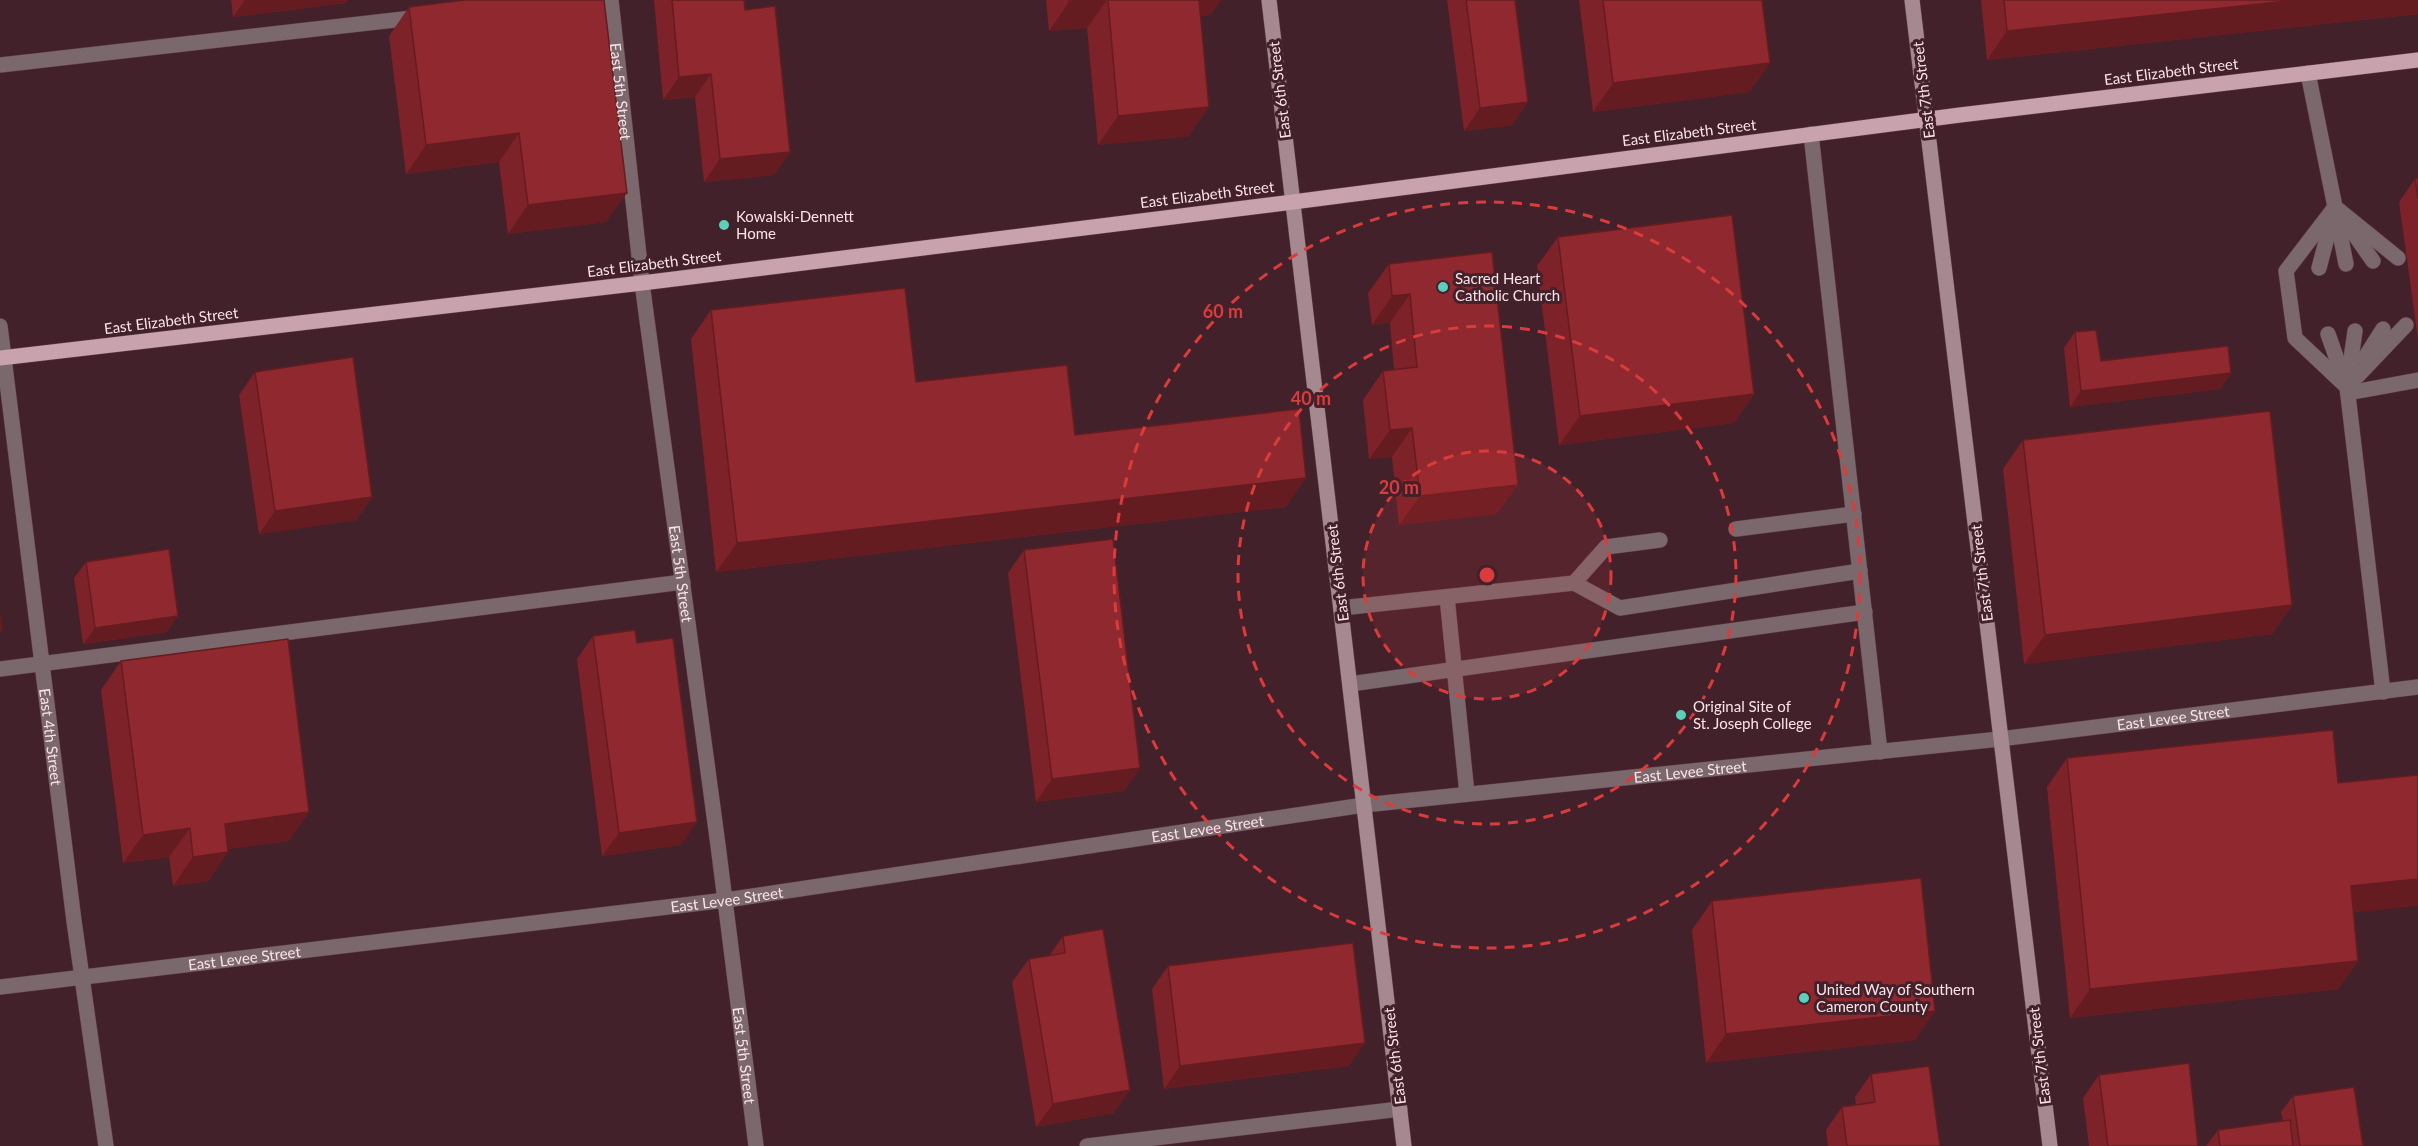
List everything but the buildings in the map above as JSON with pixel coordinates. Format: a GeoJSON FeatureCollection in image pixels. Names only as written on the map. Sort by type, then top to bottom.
{"type":"FeatureCollection","features":[{"type":"Feature","properties":{"kind":"main road","name":"East 6th Street"},"geometry":{"type":"LineString","coordinates":[[1269,0],[1404,1146]]}},
{"type":"Feature","properties":{"kind":"main road","name":"East 7th Street"},"geometry":{"type":"LineString","coordinates":[[1912,0],[2050,1146]]}},
{"type":"Feature","properties":{"kind":"main road","name":"East Elizabeth Street"},"geometry":{"type":"LineString","coordinates":[[2,358],[642,283],[1293,202],[1926,119],[2418,60]]}},
{"type":"Feature","properties":{"kind":"street","name":"East 5th Street"},"geometry":{"type":"LineString","coordinates":[[611,0],[642,283],[726,900],[756,1146]]}},
{"type":"Feature","properties":{"kind":"street"},"geometry":{"type":"LineString","coordinates":[[0,65],[437,15]]}},
{"type":"Feature","properties":{"kind":"street"},"geometry":{"type":"LineString","coordinates":[[2308,73],[2346,264]]}},
{"type":"Feature","properties":{"kind":"street"},"geometry":{"type":"LineString","coordinates":[[1811,134],[1880,752]]}},
{"type":"Feature","properties":{"kind":"street"},"geometry":{"type":"LineString","coordinates":[[2335,207],[2398,258]]}},
{"type":"Feature","properties":{"kind":"street"},"geometry":{"type":"LineString","coordinates":[[2335,207],[2373,261]]}},
{"type":"Feature","properties":{"kind":"street"},"geometry":{"type":"LineString","coordinates":[[2319,268],[2335,207]]}},
{"type":"Feature","properties":{"kind":"street"},"geometry":{"type":"LineString","coordinates":[[2335,207],[2286,271],[2295,338],[2347,390]]}},
{"type":"Feature","properties":{"kind":"street"},"geometry":{"type":"LineString","coordinates":[[2347,390],[2406,325]]}},
{"type":"Feature","properties":{"kind":"street","name":"East 4th Street"},"geometry":{"type":"LineString","coordinates":[[0,326],[2,358],[82,978],[106,1146]]}},
{"type":"Feature","properties":{"kind":"street"},"geometry":{"type":"LineString","coordinates":[[2347,390],[2383,329]]}},
{"type":"Feature","properties":{"kind":"street"},"geometry":{"type":"LineString","coordinates":[[2347,390],[2355,331]]}},
{"type":"Feature","properties":{"kind":"street"},"geometry":{"type":"LineString","coordinates":[[2328,334],[2347,390],[2383,692]]}},
{"type":"Feature","properties":{"kind":"street"},"geometry":{"type":"LineString","coordinates":[[2347,390],[2418,380]]}},
{"type":"Feature","properties":{"kind":"street"},"geometry":{"type":"LineString","coordinates":[[1736,529],[1854,514]]}},
{"type":"Feature","properties":{"kind":"street"},"geometry":{"type":"LineString","coordinates":[[1574,583],[1606,547],[1660,540]]}},
{"type":"Feature","properties":{"kind":"street"},"geometry":{"type":"LineString","coordinates":[[1341,608],[1574,583],[1620,608],[1860,571]]}},
{"type":"Feature","properties":{"kind":"street"},"geometry":{"type":"LineString","coordinates":[[0,669],[682,582]]}},
{"type":"Feature","properties":{"kind":"street"},"geometry":{"type":"LineString","coordinates":[[1447,597],[1467,794]]}},
{"type":"Feature","properties":{"kind":"street"},"geometry":{"type":"LineString","coordinates":[[1350,684],[1865,612]]}},
{"type":"Feature","properties":{"kind":"street","name":"East Levee Street"},"geometry":{"type":"LineString","coordinates":[[0,987],[726,900],[1364,805],[2000,739],[2418,687]]}},
{"type":"Feature","properties":{"kind":"street"},"geometry":{"type":"LineString","coordinates":[[1087,1146],[1400,1109]]}},
{"type":"Feature","properties":{"kind":"place","name":"Kowalski-Dennett Home"},"geometry":{"type":"Point","coordinates":[724,225]}},
{"type":"Feature","properties":{"kind":"place","name":"Sacred Heart Catholic Church"},"geometry":{"type":"Point","coordinates":[1443,287]}},
{"type":"Feature","properties":{"kind":"place","name":"Original Site of St. Joseph College"},"geometry":{"type":"Point","coordinates":[1681,715]}},
{"type":"Feature","properties":{"kind":"place","name":"United Way of Southern Cameron County"},"geometry":{"type":"Point","coordinates":[1804,998]}}]}
